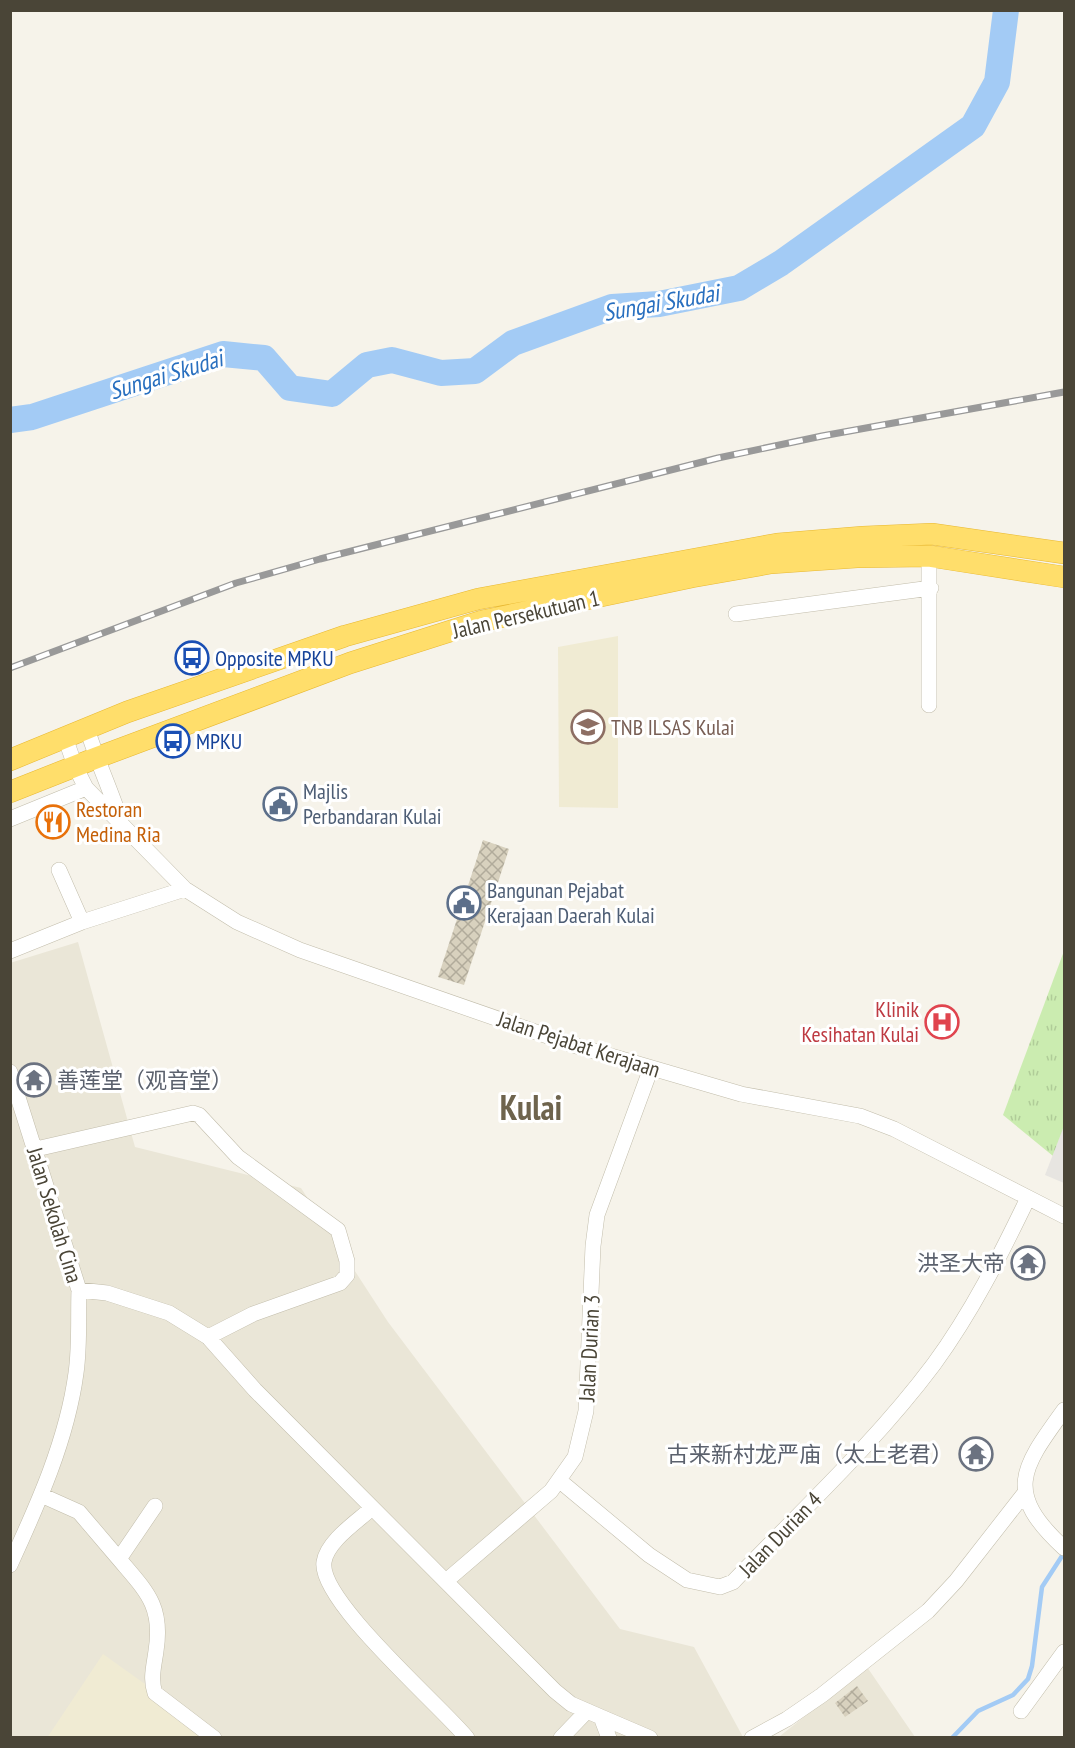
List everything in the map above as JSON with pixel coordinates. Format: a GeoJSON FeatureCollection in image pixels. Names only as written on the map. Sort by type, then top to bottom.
{"type":"FeatureCollection","features":[{"type":"Feature","properties":{"kind":"highway","name":"Jalan Persekutuan 1"},"geometry":{"type":"LineString","coordinates":[[10,760],[65,736],[345,636],[478,599],[777,544],[932,534],[1065,554]]}},
{"type":"Feature","properties":{"kind":"highway","name":"Jalan Persekutuan 1"},"geometry":{"type":"LineString","coordinates":[[10,792],[350,663],[482,621],[771,563],[857,557],[929,556],[1065,577]]}},
{"type":"Feature","properties":{"kind":"street"},"geometry":{"type":"LineString","coordinates":[[929,556],[931,588],[929,705]]}},
{"type":"Feature","properties":{"kind":"street"},"geometry":{"type":"LineString","coordinates":[[736,614],[931,588]]}},
{"type":"Feature","properties":{"kind":"street","name":"Jalan Pejabat Kerajaan"},"geometry":{"type":"LineString","coordinates":[[87,728],[121,822]]}},
{"type":"Feature","properties":{"kind":"street","name":"Jalan Pejabat Kerajaan"},"geometry":{"type":"LineString","coordinates":[[65,736],[75,766],[86,788],[121,822],[158,865],[185,889],[237,922],[300,950],[437,999],[521,1025],[567,1043],[741,1094],[860,1116],[894,1129],[1065,1216]]}},
{"type":"Feature","properties":{"kind":"street"},"geometry":{"type":"LineString","coordinates":[[10,819],[86,788]]}},
{"type":"Feature","properties":{"kind":"street"},"geometry":{"type":"LineString","coordinates":[[59,870],[82,922]]}},
{"type":"Feature","properties":{"kind":"street"},"geometry":{"type":"LineString","coordinates":[[10,951],[82,922],[185,889]]}},
{"type":"Feature","properties":{"kind":"street","name":"Jalan Durian 3"},"geometry":{"type":"LineString","coordinates":[[446,1581],[560,1481],[575,1457],[586,1411],[592,1246],[597,1215],[651,1068]]}},
{"type":"Feature","properties":{"kind":"street","name":"Jalan Sekolah Cina"},"geometry":{"type":"LineString","coordinates":[[10,1072],[79,1290],[76,1374],[65,1425],[41,1495],[10,1565]]}},
{"type":"Feature","properties":{"kind":"street"},"geometry":{"type":"LineString","coordinates":[[36,1149],[192,1113],[199,1115],[238,1157],[338,1230],[347,1261],[347,1275],[340,1283],[254,1314],[208,1337]]}},
{"type":"Feature","properties":{"kind":"street","name":"Jalan Durian 4"},"geometry":{"type":"LineString","coordinates":[[560,1481],[649,1555],[687,1580],[720,1587],[733,1582],[858,1451],[933,1365],[970,1310],[1028,1198]]}},
{"type":"Feature","properties":{"kind":"street"},"geometry":{"type":"LineString","coordinates":[[79,1290],[107,1293],[170,1313],[208,1337],[255,1390],[555,1691],[586,1712],[650,1737]]}},
{"type":"Feature","properties":{"kind":"street"},"geometry":{"type":"LineString","coordinates":[[752,1737],[787,1719],[822,1695],[928,1611],[956,1581],[1024,1494],[1026,1471],[1030,1462],[1039,1445],[1065,1410]]}},
{"type":"Feature","properties":{"kind":"street"},"geometry":{"type":"LineString","coordinates":[[1024,1494],[1035,1514],[1065,1548]]}},
{"type":"Feature","properties":{"kind":"street"},"geometry":{"type":"LineString","coordinates":[[41,1495],[79,1512],[156,1606],[159,1623],[151,1682],[155,1693],[214,1737]]}},
{"type":"Feature","properties":{"kind":"street"},"geometry":{"type":"LineString","coordinates":[[119,1559],[155,1506]]}},
{"type":"Feature","properties":{"kind":"street"},"geometry":{"type":"LineString","coordinates":[[372,1508],[332,1546],[324,1559],[323,1568],[329,1584],[377,1646],[467,1737]]}},
{"type":"Feature","properties":{"kind":"street"},"geometry":{"type":"LineString","coordinates":[[1021,1711],[1065,1652]]}},
{"type":"Feature","properties":{"kind":"street"},"geometry":{"type":"LineString","coordinates":[[561,1737],[586,1712]]}},
{"type":"Feature","properties":{"kind":"street"},"geometry":{"type":"LineString","coordinates":[[601,1717],[609,1737]]}},
{"type":"Feature","properties":{"kind":"shaded area","name":"TNB ILSAS Kulai"},"geometry":{"type":"Polygon","coordinates":[[[618,636],[618,808],[559,807],[558,647],[618,636]]]}},
{"type":"Feature","properties":{"kind":"shaded area"},"geometry":{"type":"Polygon","coordinates":[[[78,942],[135,1147],[301,1188],[388,1322],[620,1629],[694,1647],[743,1737],[11,1737],[10,963],[78,942]]]}},
{"type":"Feature","properties":{"kind":"shaded area"},"geometry":{"type":"Polygon","coordinates":[[[1064,1126],[1064,1183],[1045,1175],[1064,1126]]]}},
{"type":"Feature","properties":{"kind":"shaded area"},"geometry":{"type":"Polygon","coordinates":[[[103,1654],[219,1737],[47,1738],[103,1654]]]}},
{"type":"Feature","properties":{"kind":"shaded area"},"geometry":{"type":"Polygon","coordinates":[[[867,1667],[915,1737],[781,1738],[780,1736],[867,1667]]]}},
{"type":"Feature","properties":{"kind":"green space"},"geometry":{"type":"Polygon","coordinates":[[[1064,951],[1064,1165],[1003,1115],[1064,951]]]}},
{"type":"Feature","properties":{"kind":"building"},"geometry":{"type":"Polygon","coordinates":[[[483,840],[509,849],[464,985],[438,977],[483,840]]]}},
{"type":"Feature","properties":{"kind":"building"},"geometry":{"type":"Polygon","coordinates":[[[857,1686],[868,1701],[845,1717],[835,1703],[857,1686]]]}},
{"type":"Feature","properties":{"kind":"waterway","name":"Sungai Skudai"},"geometry":{"type":"LineString","coordinates":[[10,420],[32,417],[223,354],[264,358],[290,388],[332,394],[367,365],[392,360],[441,373],[475,371],[513,343],[612,307],[659,304],[739,288],[781,263],[973,126],[997,82],[1006,10]]}},
{"type":"Feature","properties":{"kind":"waterway"},"geometry":{"type":"LineString","coordinates":[[952,1738],[978,1711],[1013,1695],[1028,1679],[1032,1666],[1042,1587],[1062,1556]]}},
{"type":"Feature","properties":{"kind":"railway"},"geometry":{"type":"LineString","coordinates":[[10,668],[236,583],[320,559],[718,458],[822,436],[1064,392]]}},
{"type":"Feature","properties":{"kind":"place","name":"Opposite MPKU"},"geometry":{"type":"Point","coordinates":[192,658]}},
{"type":"Feature","properties":{"kind":"place","name":"TNB ILSAS Kulai"},"geometry":{"type":"Point","coordinates":[588,727]}},
{"type":"Feature","properties":{"kind":"place","name":"MPKU"},"geometry":{"type":"Point","coordinates":[173,741]}},
{"type":"Feature","properties":{"kind":"place","name":"Majlis Perbandaran Kulai"},"geometry":{"type":"Point","coordinates":[280,804]}},
{"type":"Feature","properties":{"kind":"place","name":"Restoran Medina Ria"},"geometry":{"type":"Point","coordinates":[53,822]}},
{"type":"Feature","properties":{"kind":"place","name":"Bangunan Pejabat Kerajaan Daerah Kulai"},"geometry":{"type":"Point","coordinates":[464,903]}},
{"type":"Feature","properties":{"kind":"place","name":"Klinik Kesihatan Kulai"},"geometry":{"type":"Point","coordinates":[942,1022]}},
{"type":"Feature","properties":{"kind":"place","name":"善莲堂（观音堂）"},"geometry":{"type":"Point","coordinates":[34,1080]}},
{"type":"Feature","properties":{"kind":"place","name":"洪圣大帝"},"geometry":{"type":"Point","coordinates":[1028,1263]}},
{"type":"Feature","properties":{"kind":"place","name":"古来新村龙严庙（太上老君）"},"geometry":{"type":"Point","coordinates":[976,1454]}},
{"type":"Feature","properties":{"kind":"district","name":"Kulai"},"geometry":{"type":"Point","coordinates":[531,1108]}}]}
